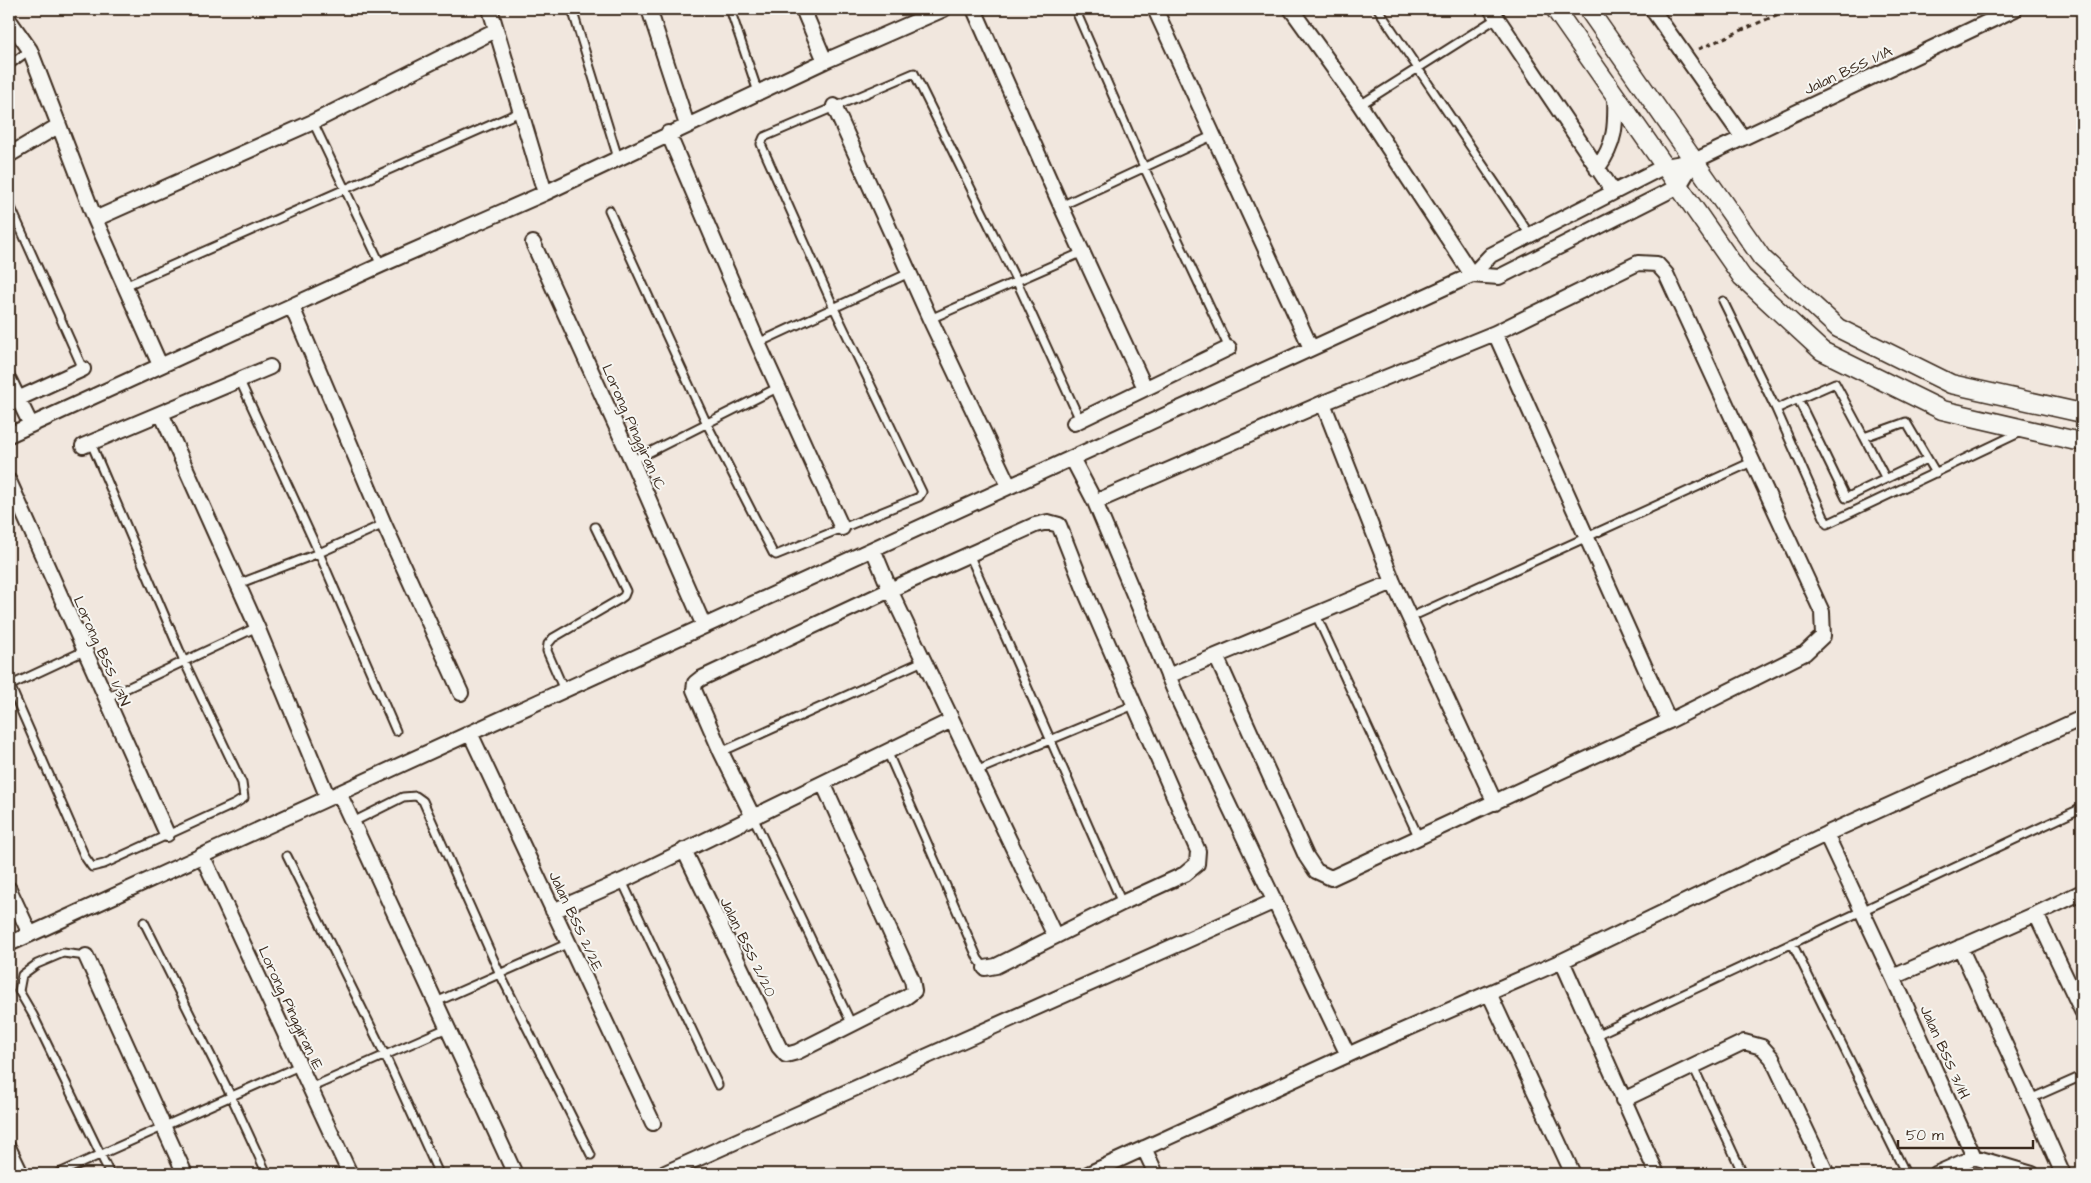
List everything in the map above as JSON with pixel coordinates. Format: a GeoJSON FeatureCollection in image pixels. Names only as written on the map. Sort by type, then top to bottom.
{"type":"FeatureCollection","features":[{"type":"Feature","properties":{"kind":"street"},"geometry":{"type":"LineString","coordinates":[[490,9],[545,192]]}},
{"type":"Feature","properties":{"kind":"street"},"geometry":{"type":"LineString","coordinates":[[649,9],[687,125]]}},
{"type":"Feature","properties":{"kind":"street"},"geometry":{"type":"LineString","coordinates":[[803,9],[824,61]]}},
{"type":"Feature","properties":{"kind":"street"},"geometry":{"type":"LineString","coordinates":[[9,435],[545,192],[824,61],[944,9]]}},
{"type":"Feature","properties":{"kind":"street"},"geometry":{"type":"LineString","coordinates":[[974,9],[1061,206],[1145,388]]}},
{"type":"Feature","properties":{"kind":"street"},"geometry":{"type":"LineString","coordinates":[[1155,9],[1312,348]]}},
{"type":"Feature","properties":{"kind":"street"},"geometry":{"type":"LineString","coordinates":[[1291,9],[1360,105],[1472,275]]}},
{"type":"Feature","properties":{"kind":"street"},"geometry":{"type":"LineString","coordinates":[[1555,9],[1742,277],[1822,350],[1942,410],[2072,440],[2082,440]]}},
{"type":"Feature","properties":{"kind":"street"},"geometry":{"type":"LineString","coordinates":[[1588,9],[1762,258],[1838,328],[1951,384],[2082,413]]}},
{"type":"Feature","properties":{"kind":"street"},"geometry":{"type":"LineString","coordinates":[[1652,9],[1743,138]]}},
{"type":"Feature","properties":{"kind":"street","name":"Jalan BSS 1/1A"},"geometry":{"type":"LineString","coordinates":[[1472,275],[1491,255],[1613,191],[1665,166],[1694,161],[2016,9]]}},
{"type":"Feature","properties":{"kind":"street"},"geometry":{"type":"LineString","coordinates":[[1494,13],[1613,191]]}},
{"type":"Feature","properties":{"kind":"street"},"geometry":{"type":"LineString","coordinates":[[9,20],[30,50],[95,219],[160,365]]}},
{"type":"Feature","properties":{"kind":"street"},"geometry":{"type":"LineString","coordinates":[[95,219],[313,122],[496,30]]}},
{"type":"Feature","properties":{"kind":"street"},"geometry":{"type":"LineString","coordinates":[[1597,169],[1614,139],[1616,123],[1615,94]]}},
{"type":"Feature","properties":{"kind":"street"},"geometry":{"type":"LineString","coordinates":[[834,106],[930,319],[1009,486]]}},
{"type":"Feature","properties":{"kind":"street"},"geometry":{"type":"LineString","coordinates":[[9,155],[58,126]]}},
{"type":"Feature","properties":{"kind":"street"},"geometry":{"type":"LineString","coordinates":[[668,133],[758,342],[842,528]]}},
{"type":"Feature","properties":{"kind":"street"},"geometry":{"type":"LineString","coordinates":[[9,944],[1472,275],[1499,277],[1679,186],[1694,161]]}},
{"type":"Feature","properties":{"kind":"street","name":"Lorong Pinggiran 1C"},"geometry":{"type":"LineString","coordinates":[[533,243],[632,461],[704,626]]}},
{"type":"Feature","properties":{"kind":"street"},"geometry":{"type":"LineString","coordinates":[[1095,502],[1323,403],[1495,333],[1638,263],[1657,264],[1666,274],[1754,461],[1822,612],[1823,636],[1805,653],[1669,722],[1331,878],[1316,871],[1306,856],[1216,656]]}},
{"type":"Feature","properties":{"kind":"street"},"geometry":{"type":"LineString","coordinates":[[292,306],[384,524],[461,693]]}},
{"type":"Feature","properties":{"kind":"street"},"geometry":{"type":"LineString","coordinates":[[1495,333],[1669,722]]}},
{"type":"Feature","properties":{"kind":"street"},"geometry":{"type":"LineString","coordinates":[[1077,422],[1229,348]]}},
{"type":"Feature","properties":{"kind":"street"},"geometry":{"type":"LineString","coordinates":[[87,445],[270,367]]}},
{"type":"Feature","properties":{"kind":"street"},"geometry":{"type":"LineString","coordinates":[[13,400],[83,369]]}},
{"type":"Feature","properties":{"kind":"street"},"geometry":{"type":"LineString","coordinates":[[9,380],[13,400],[31,425]]}},
{"type":"Feature","properties":{"kind":"street"},"geometry":{"type":"LineString","coordinates":[[1323,403],[1393,582],[1495,803]]}},
{"type":"Feature","properties":{"kind":"street"},"geometry":{"type":"LineString","coordinates":[[161,412],[334,795],[353,822],[515,1174]]}},
{"type":"Feature","properties":{"kind":"street"},"geometry":{"type":"LineString","coordinates":[[1072,458],[1095,502],[1168,676],[1348,1055]]}},
{"type":"Feature","properties":{"kind":"street","name":"Lorong BSS 1/3N"},"geometry":{"type":"LineString","coordinates":[[9,481],[167,834]]}},
{"type":"Feature","properties":{"kind":"street"},"geometry":{"type":"LineString","coordinates":[[753,817],[721,752],[694,690],[695,683],[890,590],[1035,525],[1048,522],[1058,525],[1198,851],[1197,864],[1185,874],[1054,936],[996,966],[985,968]]}},
{"type":"Feature","properties":{"kind":"street"},"geometry":{"type":"LineString","coordinates":[[873,549],[890,590],[1054,936]]}},
{"type":"Feature","properties":{"kind":"street"},"geometry":{"type":"LineString","coordinates":[[1168,676],[1393,582]]}},
{"type":"Feature","properties":{"kind":"street"},"geometry":{"type":"LineString","coordinates":[[553,911],[622,880],[952,720]]}},
{"type":"Feature","properties":{"kind":"street"},"geometry":{"type":"LineString","coordinates":[[1088,1174],[1562,960],[1826,834],[2082,720]]}},
{"type":"Feature","properties":{"kind":"street","name":"Jalan BSS 2/2E"},"geometry":{"type":"LineString","coordinates":[[470,733],[653,1123]]}},
{"type":"Feature","properties":{"kind":"street"},"geometry":{"type":"LineString","coordinates":[[823,783],[912,980],[914,991],[852,1025]]}},
{"type":"Feature","properties":{"kind":"street","name":"Jalan BSS 3/1H"},"geometry":{"type":"LineString","coordinates":[[1826,834],[1974,1157]]}},
{"type":"Feature","properties":{"kind":"street","name":"Jalan BSS 2/20"},"geometry":{"type":"LineString","coordinates":[[684,850],[779,1047],[786,1055],[797,1052],[852,1025]]}},
{"type":"Feature","properties":{"kind":"street","name":"Lorong Pinggiran 1E"},"geometry":{"type":"LineString","coordinates":[[202,855],[350,1174]]}},
{"type":"Feature","properties":{"kind":"street"},"geometry":{"type":"LineString","coordinates":[[9,890],[30,934]]}},
{"type":"Feature","properties":{"kind":"street"},"geometry":{"type":"LineString","coordinates":[[1893,977],[2082,892]]}},
{"type":"Feature","properties":{"kind":"street"},"geometry":{"type":"LineString","coordinates":[[663,1174],[1275,901]]}},
{"type":"Feature","properties":{"kind":"street"},"geometry":{"type":"LineString","coordinates":[[2036,914],[2082,1011]]}},
{"type":"Feature","properties":{"kind":"street"},"geometry":{"type":"LineString","coordinates":[[1960,947],[2063,1174]]}},
{"type":"Feature","properties":{"kind":"street"},"geometry":{"type":"LineString","coordinates":[[86,956],[185,1174]]}},
{"type":"Feature","properties":{"kind":"street"},"geometry":{"type":"LineString","coordinates":[[1562,960],[1594,1036],[1657,1174]]}},
{"type":"Feature","properties":{"kind":"street"},"geometry":{"type":"LineString","coordinates":[[1489,993],[1573,1174]]}},
{"type":"Feature","properties":{"kind":"street"},"geometry":{"type":"LineString","coordinates":[[1623,1100],[1744,1042],[1762,1047],[1772,1058],[1827,1174]]}},
{"type":"Feature","properties":{"kind":"street"},"geometry":{"type":"LineString","coordinates":[[9,1148],[21,1174]]}},
{"type":"Feature","properties":{"kind":"street"},"geometry":{"type":"LineString","coordinates":[[1144,1148],[1156,1174]]}},
{"type":"Feature","properties":{"kind":"street"},"geometry":{"type":"LineString","coordinates":[[1936,1174],[1974,1157],[2032,1174]]}},
{"type":"Feature","properties":{"kind":"lane"},"geometry":{"type":"LineString","coordinates":[[572,9],[618,158]]}},
{"type":"Feature","properties":{"kind":"lane"},"geometry":{"type":"LineString","coordinates":[[730,9],[758,92]]}},
{"type":"Feature","properties":{"kind":"lane"},"geometry":{"type":"LineString","coordinates":[[1074,9],[1144,167],[1229,348]]}},
{"type":"Feature","properties":{"kind":"lane"},"geometry":{"type":"LineString","coordinates":[[1378,9],[1530,235]]}},
{"type":"Feature","properties":{"kind":"lane"},"geometry":{"type":"LineString","coordinates":[[1360,105],[1418,68],[1494,13]]}},
{"type":"Feature","properties":{"kind":"lane"},"geometry":{"type":"LineString","coordinates":[[9,65],[30,50]]}},
{"type":"Feature","properties":{"kind":"lane"},"geometry":{"type":"LineString","coordinates":[[609,210],[707,424],[773,553],[776,555],[919,497],[922,492],[834,308],[761,144],[764,137],[914,73],[1017,282],[1077,422]]}},
{"type":"Feature","properties":{"kind":"lane"},"geometry":{"type":"LineString","coordinates":[[126,286],[520,112]]}},
{"type":"Feature","properties":{"kind":"lane"},"geometry":{"type":"LineString","coordinates":[[313,122],[381,265]]}},
{"type":"Feature","properties":{"kind":"lane"},"geometry":{"type":"LineString","coordinates":[[1061,206],[1214,136]]}},
{"type":"Feature","properties":{"kind":"lane"},"geometry":{"type":"LineString","coordinates":[[9,203],[83,369]]}},
{"type":"Feature","properties":{"kind":"lane"},"geometry":{"type":"LineString","coordinates":[[930,319],[1083,252]]}},
{"type":"Feature","properties":{"kind":"lane"},"geometry":{"type":"LineString","coordinates":[[758,342],[909,273]]}},
{"type":"Feature","properties":{"kind":"lane"},"geometry":{"type":"LineString","coordinates":[[1723,301],[1776,409],[1827,524],[2025,429]]}},
{"type":"Feature","properties":{"kind":"lane"},"geometry":{"type":"LineString","coordinates":[[240,381],[319,553],[396,731]]}},
{"type":"Feature","properties":{"kind":"lane"},"geometry":{"type":"LineString","coordinates":[[1776,409],[1835,383],[1886,478]]}},
{"type":"Feature","properties":{"kind":"lane"},"geometry":{"type":"LineString","coordinates":[[632,461],[779,387]]}},
{"type":"Feature","properties":{"kind":"lane"},"geometry":{"type":"LineString","coordinates":[[1798,399],[1846,498],[1926,459]]}},
{"type":"Feature","properties":{"kind":"lane"},"geometry":{"type":"LineString","coordinates":[[1864,437],[1906,422],[1926,459],[1936,473]]}},
{"type":"Feature","properties":{"kind":"lane"},"geometry":{"type":"LineString","coordinates":[[84,651],[9,685],[85,858],[92,867],[104,864],[235,804],[244,798],[242,783],[184,661],[87,445]]}},
{"type":"Feature","properties":{"kind":"lane"},"geometry":{"type":"LineString","coordinates":[[1409,618],[1754,461]]}},
{"type":"Feature","properties":{"kind":"lane"},"geometry":{"type":"LineString","coordinates":[[238,584],[319,553],[384,524]]}},
{"type":"Feature","properties":{"kind":"lane"},"geometry":{"type":"LineString","coordinates":[[564,690],[546,651],[548,644],[554,638],[620,599],[626,591],[595,527]]}},
{"type":"Feature","properties":{"kind":"lane"},"geometry":{"type":"LineString","coordinates":[[969,554],[1122,903]]}},
{"type":"Feature","properties":{"kind":"lane"},"geometry":{"type":"LineString","coordinates":[[1316,615],[1419,838]]}},
{"type":"Feature","properties":{"kind":"lane"},"geometry":{"type":"LineString","coordinates":[[106,698],[257,627]]}},
{"type":"Feature","properties":{"kind":"lane"},"geometry":{"type":"LineString","coordinates":[[721,752],[924,661]]}},
{"type":"Feature","properties":{"kind":"lane"},"geometry":{"type":"LineString","coordinates":[[976,771],[1134,705]]}},
{"type":"Feature","properties":{"kind":"lane"},"geometry":{"type":"LineString","coordinates":[[887,752],[978,959],[985,968]]}},
{"type":"Feature","properties":{"kind":"lane"},"geometry":{"type":"LineString","coordinates":[[353,822],[403,798],[416,796],[423,801],[500,974],[591,1155]]}},
{"type":"Feature","properties":{"kind":"lane"},"geometry":{"type":"LineString","coordinates":[[1594,1036],[2082,808]]}},
{"type":"Feature","properties":{"kind":"lane"},"geometry":{"type":"LineString","coordinates":[[753,817],[852,1025]]}},
{"type":"Feature","properties":{"kind":"lane"},"geometry":{"type":"LineString","coordinates":[[287,856],[386,1055],[439,1174]]}},
{"type":"Feature","properties":{"kind":"lane"},"geometry":{"type":"LineString","coordinates":[[622,880],[718,1085]]}},
{"type":"Feature","properties":{"kind":"lane"},"geometry":{"type":"LineString","coordinates":[[144,922],[231,1096],[267,1174]]}},
{"type":"Feature","properties":{"kind":"lane"},"geometry":{"type":"LineString","coordinates":[[436,1002],[569,943]]}},
{"type":"Feature","properties":{"kind":"lane"},"geometry":{"type":"LineString","coordinates":[[1792,943],[1906,1174]]}},
{"type":"Feature","properties":{"kind":"lane"},"geometry":{"type":"LineString","coordinates":[[86,956],[63,953],[37,964],[22,975],[19,990],[110,1174]]}},
{"type":"Feature","properties":{"kind":"lane"},"geometry":{"type":"LineString","coordinates":[[310,1088],[447,1028]]}},
{"type":"Feature","properties":{"kind":"lane"},"geometry":{"type":"LineString","coordinates":[[57,1174],[299,1066]]}},
{"type":"Feature","properties":{"kind":"lane"},"geometry":{"type":"LineString","coordinates":[[1693,1066],[1744,1174]]}},
{"type":"Feature","properties":{"kind":"lane"},"geometry":{"type":"LineString","coordinates":[[2030,1099],[2082,1076]]}},
{"type":"Feature","properties":{"kind":"path"},"geometry":{"type":"LineString","coordinates":[[1685,56],[1790,9]]}}]}
